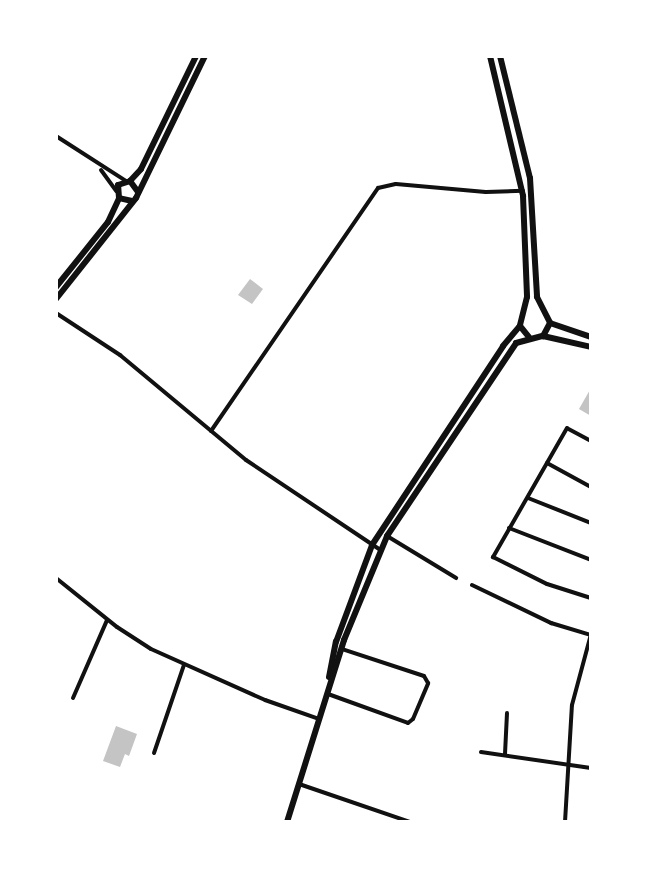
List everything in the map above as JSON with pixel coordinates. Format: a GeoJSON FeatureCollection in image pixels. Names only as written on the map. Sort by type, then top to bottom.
{"type":"FeatureCollection","features":[{"type":"Feature","properties":{"kind":"street"},"geometry":{"type":"LineString","coordinates":[[56,287],[108,222],[118,194],[145,161],[196,56]]}},
{"type":"Feature","properties":{"kind":"street"},"geometry":{"type":"LineString","coordinates":[[56,299],[138,193],[205,56]]}},
{"type":"Feature","properties":{"kind":"street"},"geometry":{"type":"LineString","coordinates":[[327,693],[336,642],[372,545],[503,346],[520,326],[524,313],[527,297],[523,191],[490,56]]}},
{"type":"Feature","properties":{"kind":"street"},"geometry":{"type":"LineString","coordinates":[[500,56],[530,178],[537,297],[550,323],[591,337]]}},
{"type":"Feature","properties":{"kind":"street"},"geometry":{"type":"LineString","coordinates":[[56,136],[97,165],[128,181],[138,193]]}},
{"type":"Feature","properties":{"kind":"street"},"geometry":{"type":"LineString","coordinates":[[97,165],[118,194],[132,201]]}},
{"type":"Feature","properties":{"kind":"street"},"geometry":{"type":"LineString","coordinates":[[211,431],[378,188],[396,184],[486,192],[523,191]]}},
{"type":"Feature","properties":{"kind":"street"},"geometry":{"type":"LineString","coordinates":[[524,313],[533,309],[542,311]]}},
{"type":"Feature","properties":{"kind":"street"},"geometry":{"type":"LineString","coordinates":[[56,313],[120,355],[246,460],[379,549]]}},
{"type":"Feature","properties":{"kind":"street"},"geometry":{"type":"LineString","coordinates":[[543,336],[550,323]]}},
{"type":"Feature","properties":{"kind":"street"},"geometry":{"type":"LineString","coordinates":[[520,326],[529,337]]}},
{"type":"Feature","properties":{"kind":"street"},"geometry":{"type":"LineString","coordinates":[[287,822],[342,649],[379,549],[387,536],[509,351],[529,337],[543,336],[591,347]]}},
{"type":"Feature","properties":{"kind":"street"},"geometry":{"type":"LineString","coordinates":[[591,441],[567,428],[493,557],[547,584],[591,598]]}},
{"type":"Feature","properties":{"kind":"street"},"geometry":{"type":"LineString","coordinates":[[547,463],[591,487]]}},
{"type":"Feature","properties":{"kind":"street"},"geometry":{"type":"LineString","coordinates":[[528,498],[591,523]]}},
{"type":"Feature","properties":{"kind":"street"},"geometry":{"type":"LineString","coordinates":[[509,528],[591,560]]}},
{"type":"Feature","properties":{"kind":"street"},"geometry":{"type":"LineString","coordinates":[[387,536],[456,578]]}},
{"type":"Feature","properties":{"kind":"street"},"geometry":{"type":"LineString","coordinates":[[56,578],[107,620],[151,649],[265,700],[319,719]]}},
{"type":"Feature","properties":{"kind":"street"},"geometry":{"type":"LineString","coordinates":[[472,585],[551,623],[591,634],[572,705],[565,822]]}},
{"type":"Feature","properties":{"kind":"street"},"geometry":{"type":"LineString","coordinates":[[73,698],[107,620]]}},
{"type":"Feature","properties":{"kind":"street"},"geometry":{"type":"LineString","coordinates":[[327,693],[408,723],[413,719],[428,683],[424,676],[342,649]]}},
{"type":"Feature","properties":{"kind":"street"},"geometry":{"type":"LineString","coordinates":[[584,660],[591,663]]}},
{"type":"Feature","properties":{"kind":"street"},"geometry":{"type":"LineString","coordinates":[[154,753],[184,664]]}},
{"type":"Feature","properties":{"kind":"street"},"geometry":{"type":"LineString","coordinates":[[505,754],[507,713]]}},
{"type":"Feature","properties":{"kind":"street"},"geometry":{"type":"LineString","coordinates":[[481,752],[567,762],[591,768]]}},
{"type":"Feature","properties":{"kind":"street"},"geometry":{"type":"LineString","coordinates":[[299,784],[410,822]]}},
{"type":"Feature","properties":{"kind":"building"},"geometry":{"type":"Polygon","coordinates":[[[250,279],[263,289],[252,304],[238,295],[250,279]]]}},
{"type":"Feature","properties":{"kind":"building"},"geometry":{"type":"Polygon","coordinates":[[[591,388],[591,416],[579,409],[591,388]]]}},
{"type":"Feature","properties":{"kind":"building"},"geometry":{"type":"Polygon","coordinates":[[[116,726],[137,734],[129,756],[125,754],[120,767],[103,761],[116,726]]]}}]}
